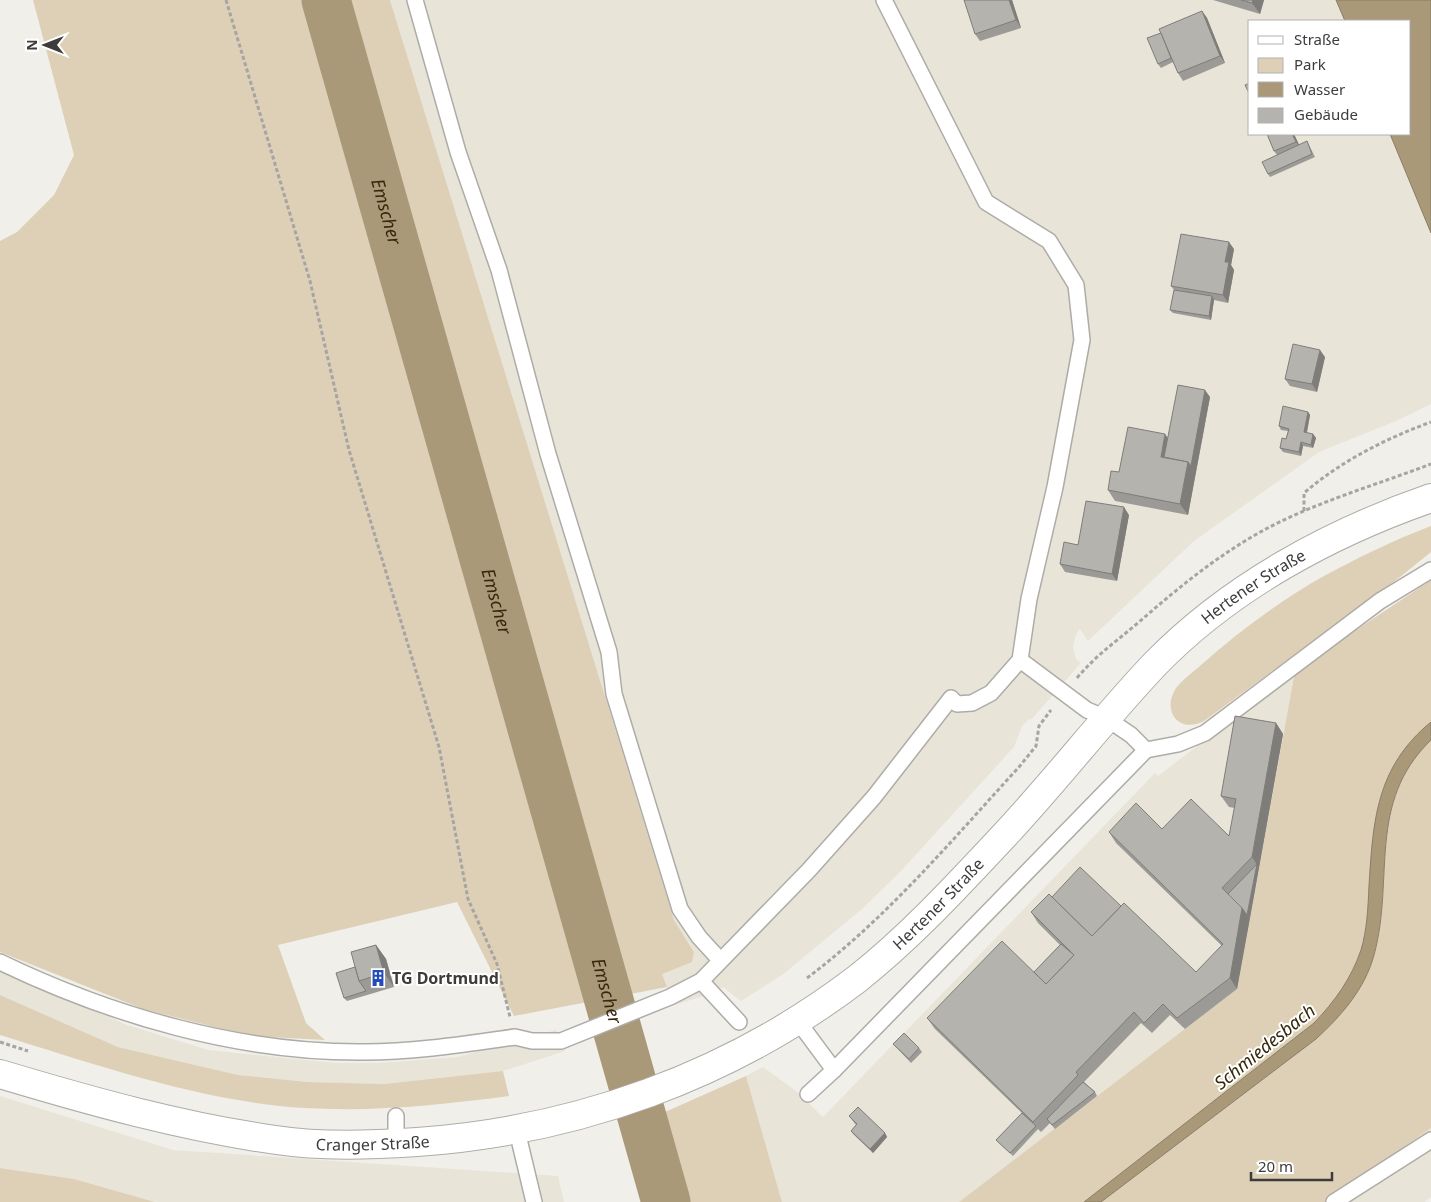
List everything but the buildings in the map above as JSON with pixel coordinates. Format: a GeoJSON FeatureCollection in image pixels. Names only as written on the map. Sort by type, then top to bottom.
{"type":"FeatureCollection","features":[{"type":"Feature","properties":{"kind":"main road","name":"Hertener Straße"},"geometry":{"type":"LineString","coordinates":[[741,1053],[797,1020],[856,979],[893,949],[1003,838],[1106,718],[1157,662],[1203,620],[1244,590],[1306,553],[1362,524],[1431,498]]}},
{"type":"Feature","properties":{"kind":"main road","name":"Cranger Straße"},"geometry":{"type":"LineString","coordinates":[[0,1074],[163,1118],[277,1140],[337,1145],[396,1144],[517,1131],[581,1116],[660,1089],[741,1053]]}},
{"type":"Feature","properties":{"kind":"lane"},"geometry":{"type":"LineString","coordinates":[[415,0],[458,152],[499,270],[548,454],[609,652],[614,694],[680,909],[699,937],[720,960]]}},
{"type":"Feature","properties":{"kind":"lane"},"geometry":{"type":"LineString","coordinates":[[0,962],[131,1016],[252,1045],[364,1052],[515,1037],[532,1041],[560,1041],[670,997],[701,981],[809,870],[874,797],[951,698],[957,704],[972,703],[990,693],[1020,660],[1029,599],[1055,487],[1082,340],[1076,285],[1049,241],[986,202],[884,0]]}},
{"type":"Feature","properties":{"kind":"lane"},"geometry":{"type":"LineString","coordinates":[[808,1094],[834,1070],[1146,750],[1178,744],[1205,733],[1380,601],[1431,570]]}},
{"type":"Feature","properties":{"kind":"lane"},"geometry":{"type":"LineString","coordinates":[[1020,660],[1087,710],[1106,718],[1130,735],[1146,750]]}},
{"type":"Feature","properties":{"kind":"lane"},"geometry":{"type":"LineString","coordinates":[[701,981],[739,1022]]}},
{"type":"Feature","properties":{"kind":"lane"},"geometry":{"type":"LineString","coordinates":[[797,1020],[834,1070]]}},
{"type":"Feature","properties":{"kind":"lane"},"geometry":{"type":"LineString","coordinates":[[396,1116],[396,1144]]}},
{"type":"Feature","properties":{"kind":"lane"},"geometry":{"type":"LineString","coordinates":[[517,1131],[534,1202]]}},
{"type":"Feature","properties":{"kind":"lane"},"geometry":{"type":"LineString","coordinates":[[1334,1202],[1431,1140]]}},
{"type":"Feature","properties":{"kind":"path"},"geometry":{"type":"LineString","coordinates":[[226,0],[310,281],[349,450],[439,747],[468,899],[497,964],[515,1037]]}},
{"type":"Feature","properties":{"kind":"path"},"geometry":{"type":"LineString","coordinates":[[1304,511],[1304,493],[1324,476],[1399,434],[1431,422]]}},
{"type":"Feature","properties":{"kind":"path"},"geometry":{"type":"LineString","coordinates":[[800,983],[829,961],[898,898],[1019,767],[1036,746],[1039,726],[1094,657],[1207,566],[1266,529],[1304,511],[1431,464]]}},
{"type":"Feature","properties":{"kind":"path"},"geometry":{"type":"LineString","coordinates":[[0,1042],[36,1054]]}},
{"type":"Feature","properties":{"kind":"shaded area"},"geometry":{"type":"Polygon","coordinates":[[[390,0],[1336,0],[1345,20],[1248,20],[1248,135],[1390,135],[1431,233],[1431,404],[1396,421],[1319,452],[1194,541],[1088,641],[1080,629],[1076,634],[1073,647],[1076,659],[1081,663],[1031,720],[1030,718],[1022,726],[1014,747],[900,872],[862,909],[782,975],[741,1001],[723,987],[706,1000],[704,996],[674,1005],[661,974],[691,962],[694,952],[674,920],[390,0]]]}},
{"type":"Feature","properties":{"kind":"shaded area"},"geometry":{"type":"Polygon","coordinates":[[[1295,671],[1237,989],[959,1202],[782,1202],[746,1076],[763,1067],[796,1091],[823,1117],[1155,773],[1158,776],[1295,671]]]}},
{"type":"Feature","properties":{"kind":"shaded area"},"geometry":{"type":"Polygon","coordinates":[[[0,969],[127,1025],[208,1050],[335,1063],[379,1063],[457,1057],[556,1030],[565,1051],[503,1071],[384,1084],[307,1082],[238,1075],[118,1047],[0,995],[0,969]]]}},
{"type":"Feature","properties":{"kind":"shaded area"},"geometry":{"type":"Polygon","coordinates":[[[0,1096],[173,1150],[558,1176],[564,1202],[155,1202],[74,1179],[0,1168],[0,1096]]]}},
{"type":"Feature","properties":{"kind":"shaded area"},"geometry":{"type":"Polygon","coordinates":[[[1431,1128],[1431,1197],[1424,1202],[1326,1202],[1431,1128]]]}},
{"type":"Feature","properties":{"kind":"green space"},"geometry":{"type":"Polygon","coordinates":[[[33,0],[390,0],[674,920],[694,952],[692,962],[662,974],[667,987],[514,1016],[457,902],[278,945],[306,1023],[325,1040],[250,1036],[143,1009],[0,952],[0,241],[17,232],[54,195],[74,155],[33,0]]]}},
{"type":"Feature","properties":{"kind":"green space"},"geometry":{"type":"Polygon","coordinates":[[[1431,526],[1431,552],[1390,585],[1204,721],[1191,725],[1182,723],[1175,718],[1171,710],[1171,703],[1178,685],[1260,617],[1308,585],[1337,569],[1390,543],[1431,526]]]}},
{"type":"Feature","properties":{"kind":"green space"},"geometry":{"type":"Polygon","coordinates":[[[1431,580],[1431,722],[1413,739],[1399,757],[1388,777],[1381,796],[1373,839],[1367,919],[1363,942],[1352,971],[1329,1006],[1314,1023],[1084,1202],[959,1202],[1237,989],[1295,671],[1431,580]]]}},
{"type":"Feature","properties":{"kind":"green space"},"geometry":{"type":"Polygon","coordinates":[[[1431,740],[1431,1128],[1326,1202],[1101,1202],[1316,1039],[1351,1001],[1365,979],[1374,955],[1380,926],[1386,843],[1390,816],[1397,790],[1411,765],[1431,740]]]}},
{"type":"Feature","properties":{"kind":"green space"},"geometry":{"type":"Polygon","coordinates":[[[0,995],[118,1047],[238,1075],[307,1082],[384,1084],[503,1071],[509,1096],[433,1105],[356,1109],[305,1108],[228,1098],[112,1070],[0,1035],[0,995]]]}},
{"type":"Feature","properties":{"kind":"green space"},"geometry":{"type":"Polygon","coordinates":[[[746,1076],[782,1202],[689,1202],[665,1112],[746,1076]]]}},
{"type":"Feature","properties":{"kind":"green space"},"geometry":{"type":"Polygon","coordinates":[[[0,1168],[74,1179],[155,1202],[0,1202],[0,1168]]]}},
{"type":"Feature","properties":{"kind":"water"},"geometry":{"type":"Polygon","coordinates":[[[1336,0],[1431,0],[1431,233],[1390,135],[1411,135],[1411,20],[1345,20],[1336,0]]]}},
{"type":"Feature","properties":{"kind":"water"},"geometry":{"type":"Polygon","coordinates":[[[1431,722],[1431,740],[1411,764],[1398,789],[1390,815],[1386,842],[1380,926],[1374,955],[1365,979],[1351,1001],[1316,1039],[1101,1202],[1084,1202],[1314,1023],[1335,998],[1352,971],[1363,942],[1367,919],[1373,839],[1381,796],[1388,777],[1399,757],[1413,739],[1431,722]]]}},
{"type":"Feature","properties":{"kind":"waterway","name":"Emscher"},"geometry":{"type":"LineString","coordinates":[[326,0],[666,1202]]}},
{"type":"Feature","properties":{"kind":"place","name":"TG Dortmund"},"geometry":{"type":"Point","coordinates":[378,978]}},
{"type":"Feature","properties":{"kind":"water label","name":"Schmiedesbach"},"geometry":{"type":"Point","coordinates":[1265,1047]}}]}
